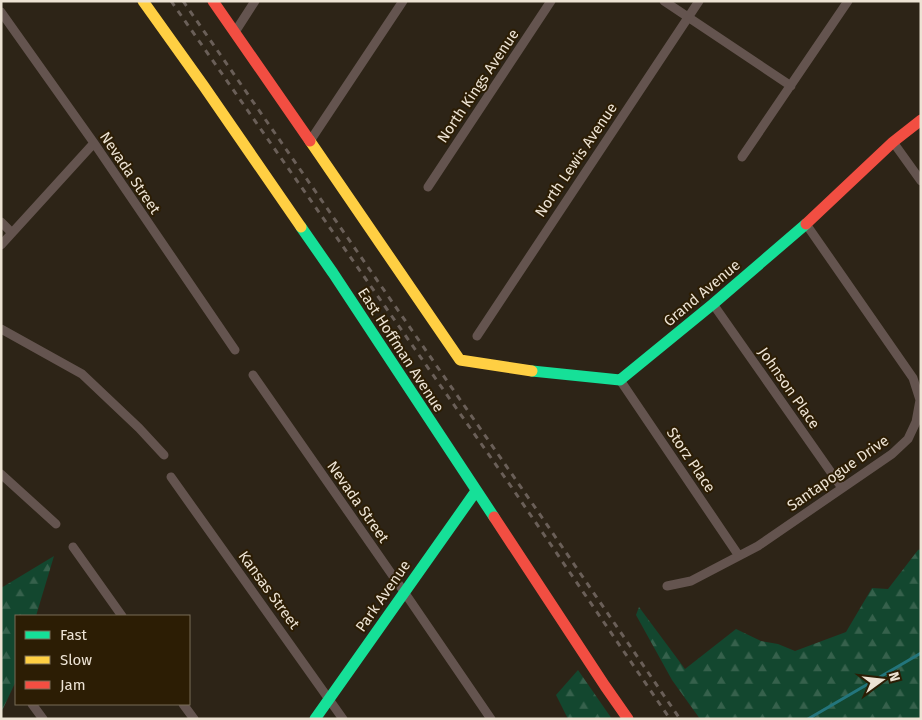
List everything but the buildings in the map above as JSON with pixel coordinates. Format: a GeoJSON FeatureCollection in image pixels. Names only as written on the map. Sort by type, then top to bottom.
{"type":"FeatureCollection","features":[{"type":"Feature","properties":{"kind":"street","name":"East Hoffman Avenue"},"geometry":{"type":"LineString","coordinates":[[143,1],[333,273],[628,719]]}},
{"type":"Feature","properties":{"kind":"street"},"geometry":{"type":"LineString","coordinates":[[213,1],[460,360],[523,370],[620,380]]}},
{"type":"Feature","properties":{"kind":"street"},"geometry":{"type":"LineString","coordinates":[[235,32],[256,1]]}},
{"type":"Feature","properties":{"kind":"street"},"geometry":{"type":"LineString","coordinates":[[310,141],[403,1]]}},
{"type":"Feature","properties":{"kind":"street","name":"North Kings Avenue"},"geometry":{"type":"LineString","coordinates":[[428,187],[551,1]]}},
{"type":"Feature","properties":{"kind":"street"},"geometry":{"type":"LineString","coordinates":[[664,1],[791,86]]}},
{"type":"Feature","properties":{"kind":"street","name":"North Lewis Avenue"},"geometry":{"type":"LineString","coordinates":[[477,336],[699,1]]}},
{"type":"Feature","properties":{"kind":"street"},"geometry":{"type":"LineString","coordinates":[[742,157],[848,1]]}},
{"type":"Feature","properties":{"kind":"street","name":"Nevada Street"},"geometry":{"type":"LineString","coordinates":[[1,12],[94,143],[235,350]]}},
{"type":"Feature","properties":{"kind":"street","name":"Grand Avenue"},"geometry":{"type":"LineString","coordinates":[[620,380],[714,304],[921,120]]}},
{"type":"Feature","properties":{"kind":"street"},"geometry":{"type":"LineString","coordinates":[[894,142],[921,181]]}},
{"type":"Feature","properties":{"kind":"street"},"geometry":{"type":"LineString","coordinates":[[1,245],[94,143]]}},
{"type":"Feature","properties":{"kind":"street"},"geometry":{"type":"LineString","coordinates":[[1,222],[12,232]]}},
{"type":"Feature","properties":{"kind":"street","name":"Santapogue Drive"},"geometry":{"type":"LineString","coordinates":[[667,586],[692,581],[758,546],[892,454],[908,439],[916,422],[920,400],[913,378],[806,224]]}},
{"type":"Feature","properties":{"kind":"street","name":"Johnson Place"},"geometry":{"type":"LineString","coordinates":[[714,304],[842,488]]}},
{"type":"Feature","properties":{"kind":"street"},"geometry":{"type":"LineString","coordinates":[[1,329],[82,374],[140,428],[164,455]]}},
{"type":"Feature","properties":{"kind":"street","name":"Nevada Street"},"geometry":{"type":"LineString","coordinates":[[254,375],[491,719]]}},
{"type":"Feature","properties":{"kind":"street","name":"Storz Place"},"geometry":{"type":"LineString","coordinates":[[620,380],[739,556]]}},
{"type":"Feature","properties":{"kind":"street"},"geometry":{"type":"LineString","coordinates":[[1,474],[56,524]]}},
{"type":"Feature","properties":{"kind":"street","name":"Kansas Street"},"geometry":{"type":"LineString","coordinates":[[171,477],[343,719]]}},
{"type":"Feature","properties":{"kind":"street","name":"Park Avenue"},"geometry":{"type":"LineString","coordinates":[[314,719],[476,491]]}},
{"type":"Feature","properties":{"kind":"street"},"geometry":{"type":"LineString","coordinates":[[73,547],[121,615]]}},
{"type":"Feature","properties":{"kind":"street"},"geometry":{"type":"LineString","coordinates":[[33,705],[43,719]]}},
{"type":"Feature","properties":{"kind":"street"},"geometry":{"type":"LineString","coordinates":[[184,705],[194,719]]}},
{"type":"Feature","properties":{"kind":"green space"},"geometry":{"type":"Polygon","coordinates":[[[921,549],[921,719],[700,719],[672,680],[636,615],[639,607],[685,669],[736,629],[761,641],[778,644],[795,651],[846,632],[872,588],[888,589],[918,550],[921,549]]]}},
{"type":"Feature","properties":{"kind":"green space"},"geometry":{"type":"Polygon","coordinates":[[[54,556],[36,615],[15,615],[15,683],[1,713],[1,588],[54,556]]]}},
{"type":"Feature","properties":{"kind":"green space"},"geometry":{"type":"Polygon","coordinates":[[[578,670],[612,719],[568,719],[556,695],[578,670]]]}},
{"type":"Feature","properties":{"kind":"waterway"},"geometry":{"type":"LineString","coordinates":[[808,719],[921,653]]}},
{"type":"Feature","properties":{"kind":"railway"},"geometry":{"type":"LineString","coordinates":[[171,1],[508,482],[670,719]]}},
{"type":"Feature","properties":{"kind":"railway"},"geometry":{"type":"LineString","coordinates":[[183,1],[680,719]]}},
{"type":"Feature","properties":{"kind":"traffic: fast"},"geometry":{"type":"LineString","coordinates":[[532,371],[620,380],[713,304],[806,224]]}},
{"type":"Feature","properties":{"kind":"traffic: fast"},"geometry":{"type":"LineString","coordinates":[[301,227],[494,517]]}},
{"type":"Feature","properties":{"kind":"traffic: fast"},"geometry":{"type":"LineString","coordinates":[[315,719],[476,491]]}},
{"type":"Feature","properties":{"kind":"traffic: slow"},"geometry":{"type":"LineString","coordinates":[[143,1],[301,227]]}},
{"type":"Feature","properties":{"kind":"traffic: slow"},"geometry":{"type":"LineString","coordinates":[[310,141],[460,360],[532,371]]}},
{"type":"Feature","properties":{"kind":"traffic: jam"},"geometry":{"type":"LineString","coordinates":[[213,1],[310,141]]}},
{"type":"Feature","properties":{"kind":"traffic: jam"},"geometry":{"type":"LineString","coordinates":[[806,224],[893,142],[921,120]]}},
{"type":"Feature","properties":{"kind":"traffic: jam"},"geometry":{"type":"LineString","coordinates":[[494,517],[628,719]]}}]}
